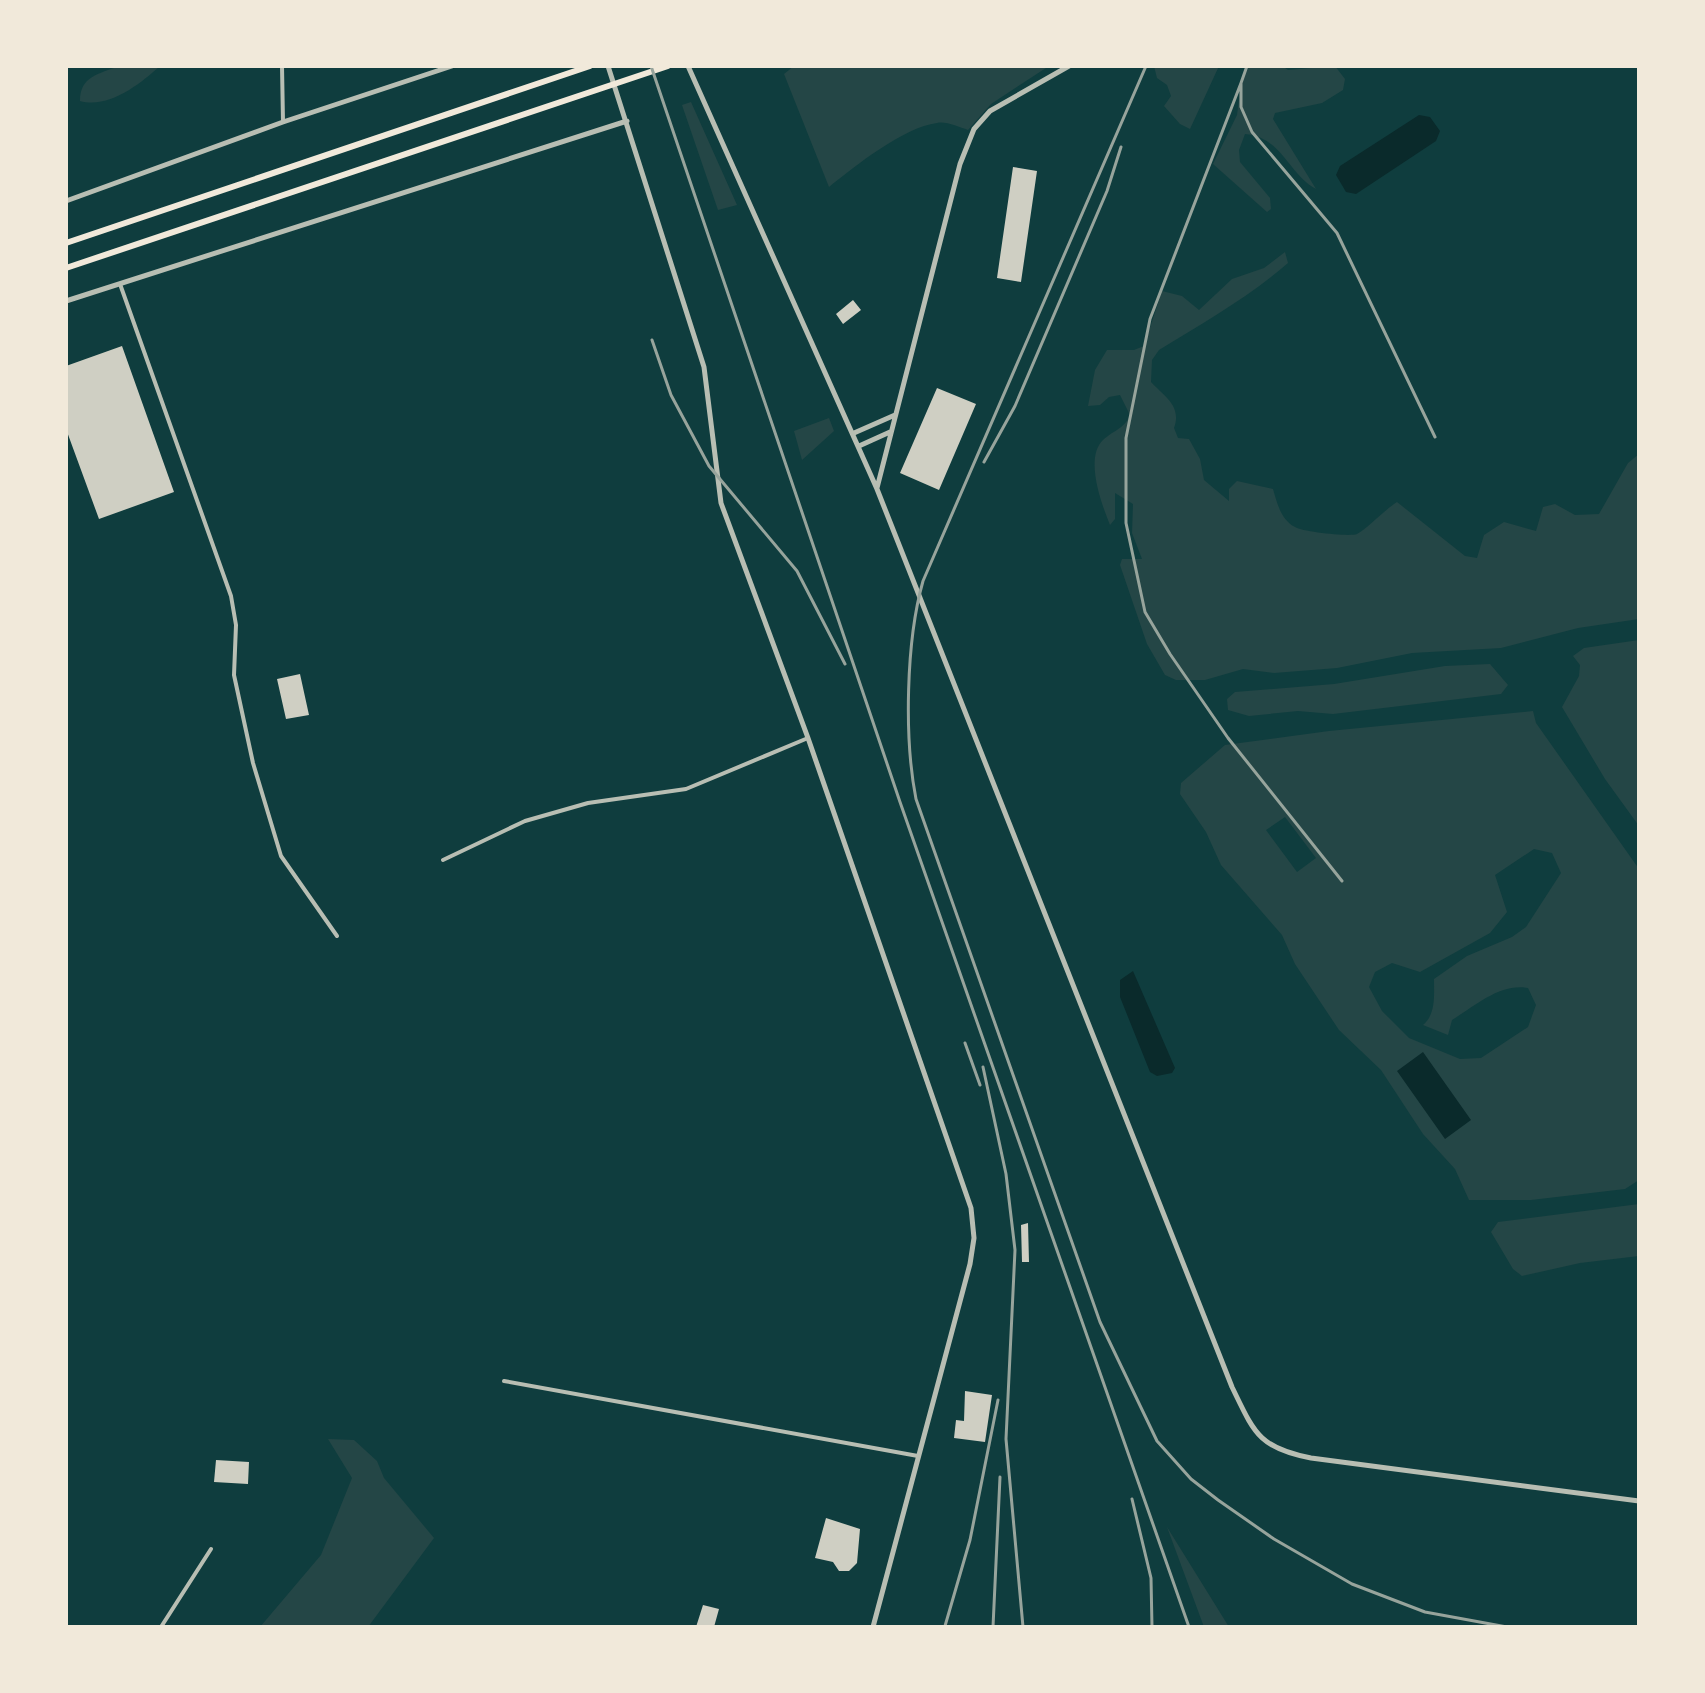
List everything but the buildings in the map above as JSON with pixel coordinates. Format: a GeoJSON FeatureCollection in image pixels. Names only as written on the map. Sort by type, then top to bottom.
{"type":"FeatureCollection","features":[{"type":"Feature","properties":{"kind":"highway"},"geometry":{"type":"LineString","coordinates":[[66,243],[590,66]]}},
{"type":"Feature","properties":{"kind":"highway"},"geometry":{"type":"LineString","coordinates":[[66,268],[668,66]]}},
{"type":"Feature","properties":{"kind":"street"},"geometry":{"type":"LineString","coordinates":[[282,66],[283,122]]}},
{"type":"Feature","properties":{"kind":"street"},"geometry":{"type":"LineString","coordinates":[[66,201],[283,122],[452,66]]}},
{"type":"Feature","properties":{"kind":"street"},"geometry":{"type":"LineString","coordinates":[[608,66],[704,367],[721,503],[808,738],[971,1208],[974,1238],[970,1264],[873,1627]]}},
{"type":"Feature","properties":{"kind":"street"},"geometry":{"type":"LineString","coordinates":[[688,66],[877,489],[1228,1378],[1256,1436],[1272,1449],[1311,1458],[1639,1501]]}},
{"type":"Feature","properties":{"kind":"street"},"geometry":{"type":"LineString","coordinates":[[877,489],[960,164],[974,129],[990,111],[1069,66]]}},
{"type":"Feature","properties":{"kind":"street"},"geometry":{"type":"LineString","coordinates":[[66,301],[627,121]]}},
{"type":"Feature","properties":{"kind":"street"},"geometry":{"type":"LineString","coordinates":[[120,284],[231,596],[236,625],[234,675],[253,763],[281,856],[337,936]]}},
{"type":"Feature","properties":{"kind":"street"},"geometry":{"type":"LineString","coordinates":[[853,433],[871,428],[896,414]]}},
{"type":"Feature","properties":{"kind":"street"},"geometry":{"type":"LineString","coordinates":[[859,446],[890,432]]}},
{"type":"Feature","properties":{"kind":"street"},"geometry":{"type":"LineString","coordinates":[[443,860],[525,821],[588,803],[686,789],[808,738]]}},
{"type":"Feature","properties":{"kind":"street"},"geometry":{"type":"LineString","coordinates":[[504,1381],[920,1456]]}},
{"type":"Feature","properties":{"kind":"street"},"geometry":{"type":"LineString","coordinates":[[161,1627],[211,1549]]}},
{"type":"Feature","properties":{"kind":"shaded area"},"geometry":{"type":"Polygon","coordinates":[[[119,66],[160,66],[134,87],[113,98],[91,103],[80,101],[87,81],[119,66]]]}},
{"type":"Feature","properties":{"kind":"shaded area"},"geometry":{"type":"Polygon","coordinates":[[[794,66],[1049,66],[991,104],[968,130],[941,123],[924,126],[880,149],[829,187],[784,74],[794,66]]]}},
{"type":"Feature","properties":{"kind":"shaded area"},"geometry":{"type":"Polygon","coordinates":[[[1154,66],[1219,66],[1190,129],[1180,124],[1164,106],[1171,96],[1167,85],[1157,78],[1154,66]]]}},
{"type":"Feature","properties":{"kind":"shaded area"},"geometry":{"type":"Polygon","coordinates":[[[1249,66],[1282,66],[1288,70],[1335,66],[1345,79],[1343,90],[1322,103],[1275,113],[1273,119],[1316,189],[1268,142],[1245,134],[1239,150],[1240,162],[1270,198],[1271,209],[1267,212],[1213,164],[1237,115],[1241,83],[1249,66]]]}},
{"type":"Feature","properties":{"kind":"shaded area"},"geometry":{"type":"Polygon","coordinates":[[[691,102],[737,205],[718,210],[682,105],[691,102]]]}},
{"type":"Feature","properties":{"kind":"shaded area"},"geometry":{"type":"Polygon","coordinates":[[[1419,115],[1430,117],[1440,131],[1436,141],[1356,194],[1346,192],[1336,175],[1340,166],[1419,115]]]}},
{"type":"Feature","properties":{"kind":"shaded area"},"geometry":{"type":"Polygon","coordinates":[[[1285,252],[1288,263],[1258,287],[1159,350],[1152,360],[1151,382],[1174,408],[1174,428],[1178,438],[1189,439],[1200,459],[1204,480],[1229,501],[1229,489],[1237,481],[1273,489],[1280,511],[1290,524],[1326,534],[1357,534],[1397,502],[1465,556],[1477,558],[1484,535],[1504,522],[1536,531],[1543,507],[1555,504],[1575,515],[1599,514],[1628,463],[1639,454],[1639,619],[1578,628],[1501,648],[1412,653],[1337,668],[1274,673],[1243,669],[1205,680],[1176,680],[1165,675],[1147,644],[1120,565],[1122,559],[1142,559],[1132,533],[1133,504],[1115,493],[1115,519],[1110,525],[1096,482],[1095,458],[1098,448],[1130,415],[1120,395],[1109,397],[1100,405],[1088,406],[1095,370],[1107,350],[1134,350],[1144,346],[1162,291],[1182,296],[1199,310],[1232,279],[1264,268],[1285,252]]]}},
{"type":"Feature","properties":{"kind":"shaded area"},"geometry":{"type":"Polygon","coordinates":[[[829,418],[834,431],[802,460],[794,431],[829,418]]]}},
{"type":"Feature","properties":{"kind":"shaded area"},"geometry":{"type":"Polygon","coordinates":[[[1639,640],[1639,826],[1605,779],[1562,707],[1579,676],[1580,665],[1573,656],[1584,648],[1639,640]]]}},
{"type":"Feature","properties":{"kind":"shaded area"},"geometry":{"type":"Polygon","coordinates":[[[1490,664],[1508,685],[1501,694],[1333,714],[1298,711],[1249,716],[1228,710],[1227,699],[1235,692],[1334,684],[1445,666],[1490,664]]]}},
{"type":"Feature","properties":{"kind":"shaded area"},"geometry":{"type":"Polygon","coordinates":[[[1533,711],[1536,723],[1639,869],[1639,1180],[1625,1189],[1531,1200],[1469,1200],[1455,1169],[1423,1134],[1381,1070],[1339,1030],[1295,964],[1282,935],[1221,865],[1206,832],[1180,794],[1181,783],[1225,745],[1329,731],[1533,711]],[[1285,817],[1266,830],[1297,872],[1316,858],[1285,817]],[[1534,849],[1495,875],[1507,912],[1490,933],[1420,972],[1392,963],[1375,972],[1369,987],[1382,1011],[1409,1038],[1460,1059],[1481,1058],[1528,1027],[1536,1005],[1528,988],[1518,987],[1488,997],[1452,1020],[1448,1035],[1423,1025],[1432,1010],[1434,979],[1467,956],[1512,937],[1526,927],[1561,873],[1552,853],[1534,849]]]}},
{"type":"Feature","properties":{"kind":"shaded area"},"geometry":{"type":"Polygon","coordinates":[[[1133,971],[1175,1068],[1172,1073],[1157,1076],[1150,1072],[1120,997],[1120,980],[1133,971]]]}},
{"type":"Feature","properties":{"kind":"shaded area"},"geometry":{"type":"Polygon","coordinates":[[[1423,1052],[1471,1120],[1445,1139],[1397,1071],[1423,1052]]]}},
{"type":"Feature","properties":{"kind":"shaded area"},"geometry":{"type":"Polygon","coordinates":[[[1639,1204],[1639,1256],[1580,1263],[1522,1276],[1513,1269],[1491,1232],[1498,1222],[1639,1204]]]}},
{"type":"Feature","properties":{"kind":"shaded area"},"geometry":{"type":"Polygon","coordinates":[[[328,1439],[354,1440],[377,1461],[384,1478],[434,1538],[368,1627],[260,1627],[321,1555],[352,1478],[328,1439]]]}},
{"type":"Feature","properties":{"kind":"shaded area"},"geometry":{"type":"Polygon","coordinates":[[[1167,1527],[1229,1627],[1204,1627],[1167,1527]]]}},
{"type":"Feature","properties":{"kind":"railway"},"geometry":{"type":"LineString","coordinates":[[651,66],[900,802],[1189,1627]]}},
{"type":"Feature","properties":{"kind":"railway"},"geometry":{"type":"LineString","coordinates":[[1146,66],[923,581],[913,632],[908,719],[916,799],[1100,1322],[1157,1441],[1191,1479],[1218,1500],[1274,1539],[1352,1584],[1425,1612],[1507,1627]]}},
{"type":"Feature","properties":{"kind":"railway"},"geometry":{"type":"LineString","coordinates":[[1247,66],[1241,83],[1241,107],[1252,132],[1337,233],[1435,437]]}},
{"type":"Feature","properties":{"kind":"railway"},"geometry":{"type":"LineString","coordinates":[[1241,83],[1150,319],[1126,438],[1126,523],[1145,612],[1170,654],[1228,738],[1342,881]]}},
{"type":"Feature","properties":{"kind":"railway"},"geometry":{"type":"LineString","coordinates":[[984,462],[1015,406],[1107,191],[1121,147]]}},
{"type":"Feature","properties":{"kind":"railway"},"geometry":{"type":"LineString","coordinates":[[652,340],[671,395],[709,466],[797,571],[845,664]]}},
{"type":"Feature","properties":{"kind":"railway"},"geometry":{"type":"LineString","coordinates":[[965,1043],[980,1085]]}},
{"type":"Feature","properties":{"kind":"railway"},"geometry":{"type":"LineString","coordinates":[[983,1067],[1006,1174],[1015,1250],[1006,1439],[1023,1627]]}},
{"type":"Feature","properties":{"kind":"railway"},"geometry":{"type":"LineString","coordinates":[[945,1626],[970,1540],[998,1400]]}},
{"type":"Feature","properties":{"kind":"railway"},"geometry":{"type":"LineString","coordinates":[[993,1627],[1000,1477]]}},
{"type":"Feature","properties":{"kind":"railway"},"geometry":{"type":"LineString","coordinates":[[1132,1499],[1151,1578],[1152,1627]]}}]}
